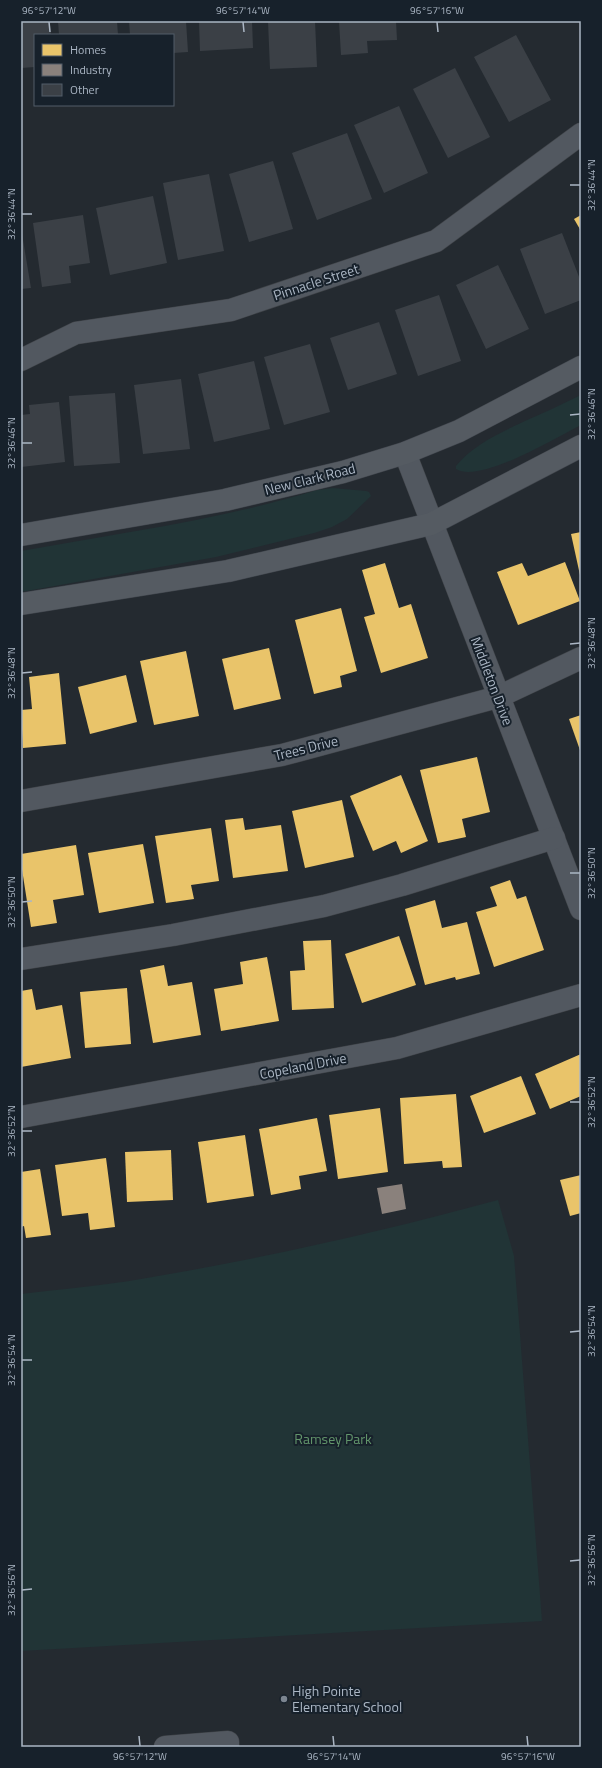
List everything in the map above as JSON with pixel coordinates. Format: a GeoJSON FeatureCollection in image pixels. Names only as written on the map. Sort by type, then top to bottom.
{"type":"FeatureCollection","features":[{"type":"Feature","properties":{"kind":"main road","name":"New Clark Road"},"geometry":{"type":"LineString","coordinates":[[21,535],[225,500],[343,472],[405,453],[459,430],[581,367]]}},
{"type":"Feature","properties":{"kind":"main road"},"geometry":{"type":"LineString","coordinates":[[21,604],[228,570],[431,524],[581,446]]}},
{"type":"Feature","properties":{"kind":"street","name":"Pinnacle Street"},"geometry":{"type":"LineString","coordinates":[[21,360],[76,333],[231,310],[436,242],[581,134]]}},
{"type":"Feature","properties":{"kind":"street","name":"Middleton Drive"},"geometry":{"type":"LineString","coordinates":[[405,453],[431,524],[581,909]]}},
{"type":"Feature","properties":{"kind":"street","name":"Trees Drive"},"geometry":{"type":"LineString","coordinates":[[21,801],[282,755],[498,697],[581,658]]}},
{"type":"Feature","properties":{"kind":"street"},"geometry":{"type":"LineString","coordinates":[[21,959],[173,935],[324,906],[402,885],[554,838]]}},
{"type":"Feature","properties":{"kind":"street","name":"Copeland Drive"},"geometry":{"type":"LineString","coordinates":[[21,1117],[397,1048],[581,995]]}},
{"type":"Feature","properties":{"kind":"street"},"geometry":{"type":"LineString","coordinates":[[165,1747],[228,1742],[228,1747]]}},
{"type":"Feature","properties":{"kind":"green space"},"geometry":{"type":"Polygon","coordinates":[[[581,395],[581,425],[500,465],[467,472],[456,469],[456,466],[463,458],[479,445],[516,425],[581,395]]]}},
{"type":"Feature","properties":{"kind":"green space"},"geometry":{"type":"Polygon","coordinates":[[[333,488],[366,491],[369,492],[371,496],[347,519],[332,527],[314,533],[216,557],[21,592],[21,551],[207,518],[244,510],[317,490],[333,488]]]}},
{"type":"Feature","properties":{"kind":"green space","name":"Ramsey Park"},"geometry":{"type":"Polygon","coordinates":[[[498,1200],[514,1256],[542,1621],[21,1651],[21,1294],[96,1286],[231,1263],[365,1234],[498,1200]]]}},
{"type":"Feature","properties":{"kind":"building: Homes"},"geometry":{"type":"Polygon","coordinates":[[[581,215],[581,231],[574,219],[581,215]]]}},
{"type":"Feature","properties":{"kind":"building: Homes"},"geometry":{"type":"Polygon","coordinates":[[[581,532],[581,575],[580,575],[571,534],[581,532]]]}},
{"type":"Feature","properties":{"kind":"building: Homes"},"geometry":{"type":"Polygon","coordinates":[[[565,562],[580,601],[518,625],[497,572],[522,563],[528,576],[565,562]]]}},
{"type":"Feature","properties":{"kind":"building: Homes"},"geometry":{"type":"Polygon","coordinates":[[[385,563],[399,608],[411,604],[428,658],[381,673],[364,617],[375,614],[362,570],[385,563]]]}},
{"type":"Feature","properties":{"kind":"building: Homes"},"geometry":{"type":"Polygon","coordinates":[[[341,608],[357,671],[340,676],[342,687],[314,694],[295,620],[341,608]]]}},
{"type":"Feature","properties":{"kind":"building: Homes"},"geometry":{"type":"Polygon","coordinates":[[[269,648],[281,699],[234,710],[222,659],[269,648]]]}},
{"type":"Feature","properties":{"kind":"building: Homes"},"geometry":{"type":"Polygon","coordinates":[[[186,651],[199,716],[154,725],[140,661],[186,651]]]}},
{"type":"Feature","properties":{"kind":"building: Homes"},"geometry":{"type":"Polygon","coordinates":[[[59,673],[66,744],[23,748],[21,710],[32,709],[29,677],[59,673]]]}},
{"type":"Feature","properties":{"kind":"building: Homes"},"geometry":{"type":"Polygon","coordinates":[[[126,675],[137,722],[90,734],[78,687],[126,675]]]}},
{"type":"Feature","properties":{"kind":"building: Homes"},"geometry":{"type":"Polygon","coordinates":[[[581,715],[581,753],[569,719],[581,715]]]}},
{"type":"Feature","properties":{"kind":"building: Homes"},"geometry":{"type":"Polygon","coordinates":[[[477,757],[490,812],[462,819],[466,837],[438,843],[420,770],[477,757]]]}},
{"type":"Feature","properties":{"kind":"building: Homes"},"geometry":{"type":"Polygon","coordinates":[[[401,775],[428,841],[401,853],[396,841],[373,851],[350,796],[401,775]]]}},
{"type":"Feature","properties":{"kind":"building: Homes"},"geometry":{"type":"Polygon","coordinates":[[[342,800],[354,857],[305,868],[292,811],[342,800]]]}},
{"type":"Feature","properties":{"kind":"building: Homes"},"geometry":{"type":"Polygon","coordinates":[[[243,818],[245,830],[281,825],[288,871],[233,878],[225,820],[243,818]]]}},
{"type":"Feature","properties":{"kind":"building: Homes"},"geometry":{"type":"Polygon","coordinates":[[[211,828],[219,881],[191,885],[194,899],[166,903],[155,836],[211,828]]]}},
{"type":"Feature","properties":{"kind":"building: Homes"},"geometry":{"type":"Polygon","coordinates":[[[143,844],[154,903],[99,913],[88,853],[143,844]]]}},
{"type":"Feature","properties":{"kind":"building: Homes"},"geometry":{"type":"Polygon","coordinates":[[[76,845],[84,895],[53,900],[57,923],[31,927],[21,863],[21,854],[76,845]]]}},
{"type":"Feature","properties":{"kind":"building: Homes"},"geometry":{"type":"Polygon","coordinates":[[[510,880],[517,899],[526,896],[544,950],[494,967],[476,912],[497,906],[490,887],[510,880]]]}},
{"type":"Feature","properties":{"kind":"building: Homes"},"geometry":{"type":"Polygon","coordinates":[[[435,900],[442,928],[467,922],[480,974],[456,980],[455,977],[425,985],[405,909],[435,900]]]}},
{"type":"Feature","properties":{"kind":"building: Homes"},"geometry":{"type":"Polygon","coordinates":[[[399,936],[416,985],[362,1003],[345,954],[399,936]]]}},
{"type":"Feature","properties":{"kind":"building: Homes"},"geometry":{"type":"Polygon","coordinates":[[[331,940],[334,1008],[292,1010],[290,971],[305,970],[303,941],[331,940]]]}},
{"type":"Feature","properties":{"kind":"building: Homes"},"geometry":{"type":"Polygon","coordinates":[[[267,957],[279,1021],[221,1031],[214,989],[243,984],[240,962],[267,957]]]}},
{"type":"Feature","properties":{"kind":"building: Homes"},"geometry":{"type":"Polygon","coordinates":[[[164,965],[168,986],[192,982],[201,1035],[153,1043],[140,970],[164,965]]]}},
{"type":"Feature","properties":{"kind":"building: Homes"},"geometry":{"type":"Polygon","coordinates":[[[127,988],[131,1044],[85,1048],[80,992],[127,988]]]}},
{"type":"Feature","properties":{"kind":"building: Homes"},"geometry":{"type":"Polygon","coordinates":[[[32,989],[36,1010],[62,1005],[71,1058],[21,1067],[21,991],[32,989]]]}},
{"type":"Feature","properties":{"kind":"building: Homes"},"geometry":{"type":"Polygon","coordinates":[[[581,1054],[581,1096],[550,1109],[535,1074],[581,1054]]]}},
{"type":"Feature","properties":{"kind":"building: Homes"},"geometry":{"type":"Polygon","coordinates":[[[521,1076],[536,1114],[484,1133],[470,1096],[521,1076]]]}},
{"type":"Feature","properties":{"kind":"building: Homes"},"geometry":{"type":"Polygon","coordinates":[[[456,1094],[462,1167],[443,1168],[442,1161],[404,1164],[400,1098],[456,1094]]]}},
{"type":"Feature","properties":{"kind":"building: Homes"},"geometry":{"type":"Polygon","coordinates":[[[380,1108],[388,1172],[338,1179],[329,1115],[380,1108]]]}},
{"type":"Feature","properties":{"kind":"building: Homes"},"geometry":{"type":"Polygon","coordinates":[[[317,1118],[327,1171],[299,1176],[301,1189],[271,1195],[259,1129],[317,1118]]]}},
{"type":"Feature","properties":{"kind":"building: Homes"},"geometry":{"type":"Polygon","coordinates":[[[245,1135],[254,1196],[207,1203],[198,1142],[245,1135]]]}},
{"type":"Feature","properties":{"kind":"building: Homes"},"geometry":{"type":"Polygon","coordinates":[[[171,1150],[173,1200],[127,1202],[125,1152],[171,1150]]]}},
{"type":"Feature","properties":{"kind":"building: Homes"},"geometry":{"type":"Polygon","coordinates":[[[106,1158],[115,1227],[90,1230],[88,1213],[62,1216],[55,1165],[106,1158]]]}},
{"type":"Feature","properties":{"kind":"building: Homes"},"geometry":{"type":"Polygon","coordinates":[[[40,1169],[51,1235],[26,1238],[24,1226],[21,1227],[21,1172],[40,1169]]]}},
{"type":"Feature","properties":{"kind":"building: Homes"},"geometry":{"type":"Polygon","coordinates":[[[581,1175],[581,1213],[570,1216],[560,1180],[581,1175]]]}},
{"type":"Feature","properties":{"kind":"building: Industry"},"geometry":{"type":"Polygon","coordinates":[[[402,1184],[406,1209],[382,1214],[377,1188],[402,1184]]]}},
{"type":"Feature","properties":{"kind":"building: Other"},"geometry":{"type":"Polygon","coordinates":[[[21,21],[50,21],[51,34],[34,34],[34,67],[21,68],[21,21]]]}},
{"type":"Feature","properties":{"kind":"building: Other"},"geometry":{"type":"Polygon","coordinates":[[[58,21],[117,21],[118,34],[59,34],[58,21]]]}},
{"type":"Feature","properties":{"kind":"building: Other"},"geometry":{"type":"Polygon","coordinates":[[[129,21],[186,21],[188,52],[174,53],[174,34],[130,34],[129,21]]]}},
{"type":"Feature","properties":{"kind":"building: Other"},"geometry":{"type":"Polygon","coordinates":[[[199,21],[252,21],[253,48],[200,51],[199,21]]]}},
{"type":"Feature","properties":{"kind":"building: Other"},"geometry":{"type":"Polygon","coordinates":[[[268,21],[315,21],[317,67],[270,69],[268,21]]]}},
{"type":"Feature","properties":{"kind":"building: Other"},"geometry":{"type":"Polygon","coordinates":[[[339,21],[396,21],[397,40],[367,41],[368,53],[341,55],[339,21]]]}},
{"type":"Feature","properties":{"kind":"building: Other"},"geometry":{"type":"Polygon","coordinates":[[[516,35],[551,100],[509,122],[474,57],[516,35]]]}},
{"type":"Feature","properties":{"kind":"building: Other"},"geometry":{"type":"Polygon","coordinates":[[[455,68],[490,137],[448,158],[413,89],[455,68]]]}},
{"type":"Feature","properties":{"kind":"building: Other"},"geometry":{"type":"Polygon","coordinates":[[[399,106],[428,173],[384,193],[354,125],[399,106]]]}},
{"type":"Feature","properties":{"kind":"building: Other"},"geometry":{"type":"Polygon","coordinates":[[[347,133],[372,199],[317,220],[292,153],[347,133]]]}},
{"type":"Feature","properties":{"kind":"building: Other"},"geometry":{"type":"Polygon","coordinates":[[[273,161],[293,229],[249,242],[229,174],[273,161]]]}},
{"type":"Feature","properties":{"kind":"building: Other"},"geometry":{"type":"Polygon","coordinates":[[[209,174],[224,251],[178,260],[163,183],[209,174]]]}},
{"type":"Feature","properties":{"kind":"building: Other"},"geometry":{"type":"Polygon","coordinates":[[[153,196],[167,263],[110,275],[96,208],[153,196]]]}},
{"type":"Feature","properties":{"kind":"building: Other"},"geometry":{"type":"Polygon","coordinates":[[[83,215],[90,263],[69,266],[71,283],[42,287],[33,223],[83,215]]]}},
{"type":"Feature","properties":{"kind":"building: Other"},"geometry":{"type":"Polygon","coordinates":[[[21,228],[31,288],[21,289],[21,228]]]}},
{"type":"Feature","properties":{"kind":"building: Other"},"geometry":{"type":"Polygon","coordinates":[[[562,233],[581,282],[581,300],[545,314],[520,249],[562,233]]]}},
{"type":"Feature","properties":{"kind":"building: Other"},"geometry":{"type":"Polygon","coordinates":[[[498,265],[529,329],[486,349],[456,285],[498,265]]]}},
{"type":"Feature","properties":{"kind":"building: Other"},"geometry":{"type":"Polygon","coordinates":[[[439,295],[461,361],[418,376],[395,310],[439,295]]]}},
{"type":"Feature","properties":{"kind":"building: Other"},"geometry":{"type":"Polygon","coordinates":[[[379,322],[397,374],[348,390],[330,338],[379,322]]]}},
{"type":"Feature","properties":{"kind":"building: Other"},"geometry":{"type":"Polygon","coordinates":[[[310,344],[330,412],[284,425],[264,357],[310,344]]]}},
{"type":"Feature","properties":{"kind":"building: Other"},"geometry":{"type":"Polygon","coordinates":[[[254,361],[270,429],[214,442],[198,374],[254,361]]]}},
{"type":"Feature","properties":{"kind":"building: Other"},"geometry":{"type":"Polygon","coordinates":[[[181,379],[190,449],[143,454],[134,385],[181,379]]]}},
{"type":"Feature","properties":{"kind":"building: Other"},"geometry":{"type":"Polygon","coordinates":[[[115,393],[120,463],[74,466],[69,396],[115,393]]]}},
{"type":"Feature","properties":{"kind":"building: Other"},"geometry":{"type":"Polygon","coordinates":[[[59,402],[65,462],[21,467],[21,415],[30,414],[29,405],[59,402]]]}},
{"type":"Feature","properties":{"kind":"place","name":"High Pointe Elementary School"},"geometry":{"type":"Point","coordinates":[284,1699]}}]}
